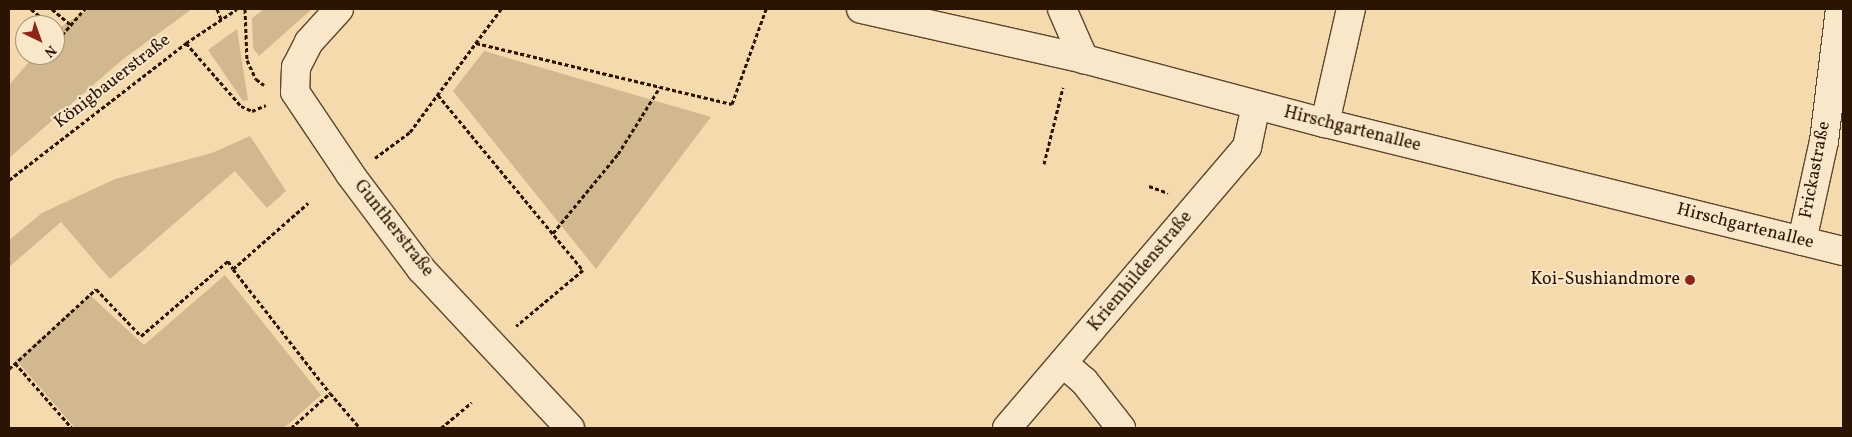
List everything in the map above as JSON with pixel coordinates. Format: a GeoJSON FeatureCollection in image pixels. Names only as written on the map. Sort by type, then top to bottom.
{"type":"FeatureCollection","features":[{"type":"Feature","properties":{"kind":"street"},"geometry":{"type":"LineString","coordinates":[[295,92],[296,67],[309,42],[339,9]]}},
{"type":"Feature","properties":{"kind":"street","name":"Hirschgartenallee"},"geometry":{"type":"LineString","coordinates":[[862,9],[1084,59],[1325,123],[1843,250]]}},
{"type":"Feature","properties":{"kind":"street"},"geometry":{"type":"LineString","coordinates":[[1062,9],[1084,59]]}},
{"type":"Feature","properties":{"kind":"street"},"geometry":{"type":"LineString","coordinates":[[1325,123],[1351,9]]}},
{"type":"Feature","properties":{"kind":"street","name":"Frickastraße"},"geometry":{"type":"LineString","coordinates":[[1802,241],[1824,141],[1840,9]]}},
{"type":"Feature","properties":{"kind":"street","name":"Guntherstraße"},"geometry":{"type":"LineString","coordinates":[[295,92],[350,174],[422,269],[570,428]]}},
{"type":"Feature","properties":{"kind":"street","name":"Kriemhildenstraße"},"geometry":{"type":"LineString","coordinates":[[1007,428],[1247,147],[1256,105]]}},
{"type":"Feature","properties":{"kind":"street"},"geometry":{"type":"LineString","coordinates":[[1063,364],[1084,381],[1121,428]]}},
{"type":"Feature","properties":{"kind":"path"},"geometry":{"type":"LineString","coordinates":[[52,9],[70,25]]}},
{"type":"Feature","properties":{"kind":"path"},"geometry":{"type":"LineString","coordinates":[[65,31],[85,9]]}},
{"type":"Feature","properties":{"kind":"path"},"geometry":{"type":"LineString","coordinates":[[217,9],[221,19]]}},
{"type":"Feature","properties":{"kind":"path","name":"Königbauerstraße"},"geometry":{"type":"LineString","coordinates":[[9,180],[186,43],[237,9]]}},
{"type":"Feature","properties":{"kind":"path"},"geometry":{"type":"LineString","coordinates":[[245,9],[247,60],[256,79],[273,91],[295,92]]}},
{"type":"Feature","properties":{"kind":"path"},"geometry":{"type":"LineString","coordinates":[[374,159],[410,132],[502,9]]}},
{"type":"Feature","properties":{"kind":"path"},"geometry":{"type":"LineString","coordinates":[[476,43],[732,104],[766,9]]}},
{"type":"Feature","properties":{"kind":"path"},"geometry":{"type":"LineString","coordinates":[[186,43],[241,106],[252,111]]}},
{"type":"Feature","properties":{"kind":"path"},"geometry":{"type":"LineString","coordinates":[[1044,164],[1064,81]]}},
{"type":"Feature","properties":{"kind":"path"},"geometry":{"type":"LineString","coordinates":[[553,233],[618,154],[660,86]]}},
{"type":"Feature","properties":{"kind":"path"},"geometry":{"type":"LineString","coordinates":[[438,95],[583,270],[493,346]]}},
{"type":"Feature","properties":{"kind":"path"},"geometry":{"type":"LineString","coordinates":[[234,269],[308,203]]}},
{"type":"Feature","properties":{"kind":"path"},"geometry":{"type":"LineString","coordinates":[[9,369],[96,289],[141,336],[228,261],[330,393],[360,428]]}},
{"type":"Feature","properties":{"kind":"path"},"geometry":{"type":"LineString","coordinates":[[15,364],[72,428]]}},
{"type":"Feature","properties":{"kind":"path"},"geometry":{"type":"LineString","coordinates":[[291,428],[330,393]]}},
{"type":"Feature","properties":{"kind":"path"},"geometry":{"type":"LineString","coordinates":[[441,428],[472,402]]}},
{"type":"Feature","properties":{"kind":"shaded area"},"geometry":{"type":"Polygon","coordinates":[[[88,9],[192,9],[122,60],[9,158],[9,85],[26,65],[65,65],[65,24],[88,9]]]}},
{"type":"Feature","properties":{"kind":"shaded area"},"geometry":{"type":"Polygon","coordinates":[[[264,9],[312,9],[259,56],[253,48],[252,18],[264,9]]]}},
{"type":"Feature","properties":{"kind":"shaded area"},"geometry":{"type":"Polygon","coordinates":[[[237,29],[248,100],[243,101],[208,50],[237,29]]]}},
{"type":"Feature","properties":{"kind":"shaded area"},"geometry":{"type":"Polygon","coordinates":[[[484,51],[711,117],[596,269],[453,91],[484,51]]]}},
{"type":"Feature","properties":{"kind":"shaded area"},"geometry":{"type":"Polygon","coordinates":[[[250,136],[286,191],[267,208],[235,171],[110,279],[61,222],[9,267],[9,240],[42,213],[115,179],[212,153],[250,136]]]}},
{"type":"Feature","properties":{"kind":"shaded area"},"geometry":{"type":"Polygon","coordinates":[[[225,275],[321,395],[284,428],[75,428],[16,360],[90,295],[144,345],[225,275]]]}},
{"type":"Feature","properties":{"kind":"place","name":"Koi-Sushiandmore"},"geometry":{"type":"Point","coordinates":[1690,280]}}]}
